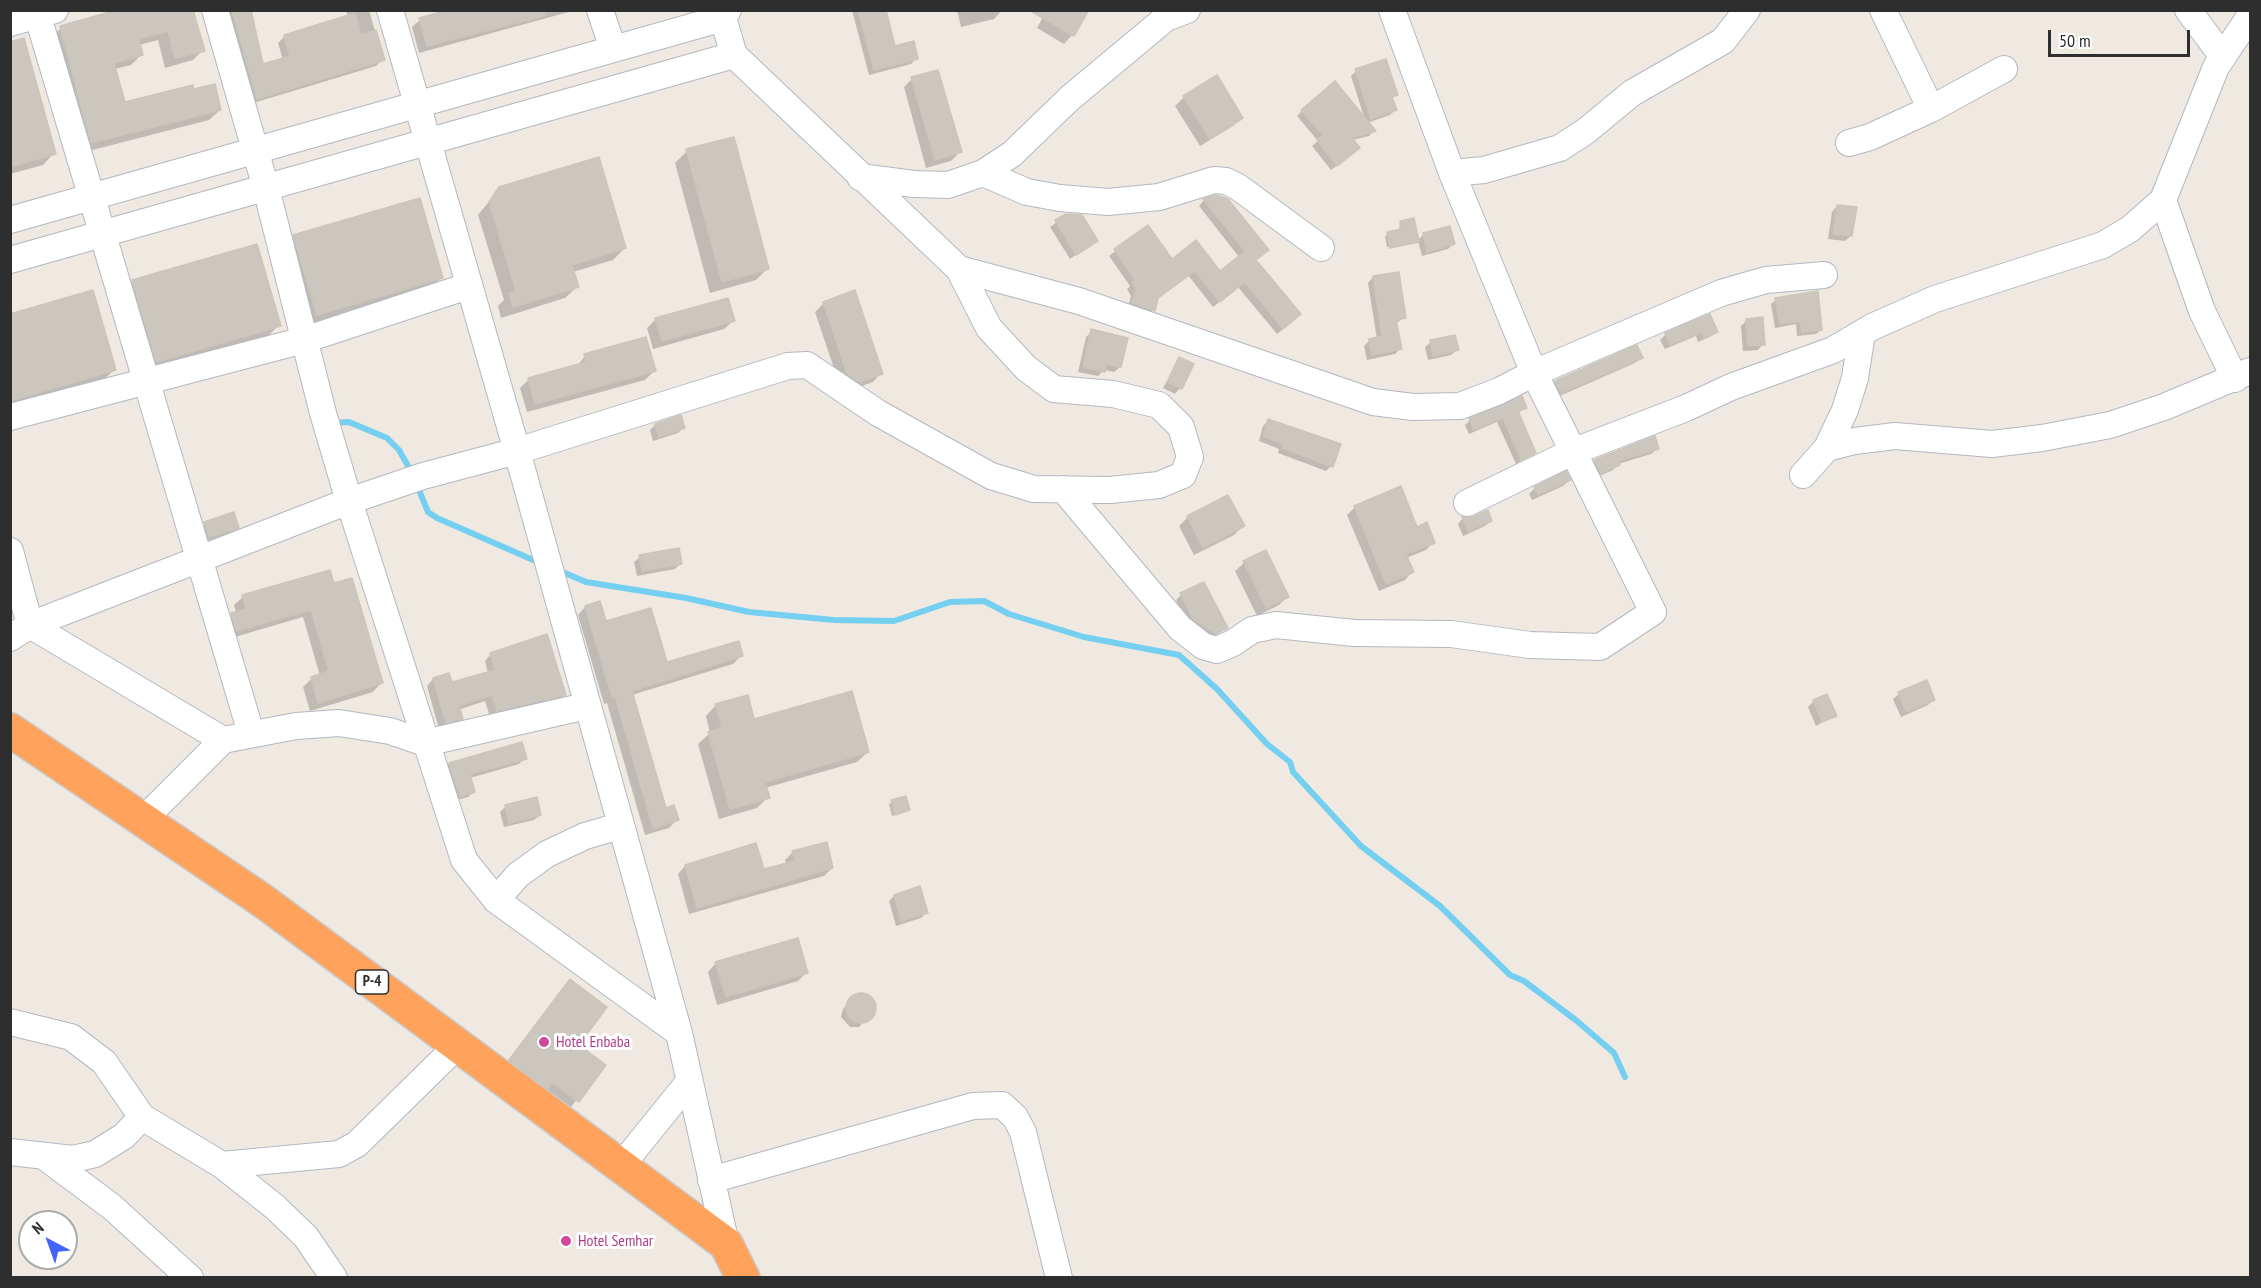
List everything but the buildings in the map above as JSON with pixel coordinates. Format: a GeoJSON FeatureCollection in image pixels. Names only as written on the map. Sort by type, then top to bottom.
{"type":"FeatureCollection","features":[{"type":"Feature","properties":{"kind":"highway","name":"P-4"},"geometry":{"type":"LineString","coordinates":[[10,730],[263,901],[726,1244],[743,1278]]}},
{"type":"Feature","properties":{"kind":"street"},"geometry":{"type":"LineString","coordinates":[[215,10],[266,188],[326,423],[425,743],[464,860],[496,900],[679,1033]]}},
{"type":"Feature","properties":{"kind":"street"},"geometry":{"type":"LineString","coordinates":[[390,10],[517,452],[679,1033],[688,1083],[726,1244]]}},
{"type":"Feature","properties":{"kind":"street"},"geometry":{"type":"LineString","coordinates":[[600,10],[613,49]]}},
{"type":"Feature","properties":{"kind":"street"},"geometry":{"type":"LineString","coordinates":[[1063,489],[1180,628],[1203,646],[1217,650],[1233,643],[1252,630],[1276,625],[1354,633],[1451,634],[1530,645],[1600,647],[1653,612],[1533,374],[1452,173],[1392,10]]}},
{"type":"Feature","properties":{"kind":"street"},"geometry":{"type":"LineString","coordinates":[[1452,173],[1493,167],[1560,148],[1586,131],[1632,93],[1723,41],[1747,10]]}},
{"type":"Feature","properties":{"kind":"street"},"geometry":{"type":"LineString","coordinates":[[1883,10],[1931,109]]}},
{"type":"Feature","properties":{"kind":"street"},"geometry":{"type":"LineString","coordinates":[[2188,10],[2223,57]]}},
{"type":"Feature","properties":{"kind":"street"},"geometry":{"type":"LineString","coordinates":[[10,23],[43,12],[91,198],[251,733]]}},
{"type":"Feature","properties":{"kind":"street"},"geometry":{"type":"LineString","coordinates":[[860,177],[914,184],[948,185],[983,173],[1012,154],[1070,98],[1176,13]]}},
{"type":"Feature","properties":{"kind":"street"},"geometry":{"type":"LineString","coordinates":[[10,220],[613,49],[725,14],[734,55],[959,269],[989,328],[1026,368],[1054,389],[1113,394],[1159,405],[1181,427],[1190,457],[1183,474],[1159,485],[1110,490],[1035,489],[991,476],[878,413],[807,364],[788,366],[517,452],[413,480],[349,501],[20,632]]}},
{"type":"Feature","properties":{"kind":"street"},"geometry":{"type":"LineString","coordinates":[[1467,503],[1572,452],[1686,408],[1731,387],[1833,350],[1862,333],[1935,299],[2103,245],[2130,229],[2163,200],[2193,122],[2223,57],[2250,16]]}},
{"type":"Feature","properties":{"kind":"street"},"geometry":{"type":"LineString","coordinates":[[10,260],[734,55]]}},
{"type":"Feature","properties":{"kind":"street"},"geometry":{"type":"LineString","coordinates":[[1849,143],[1870,137],[1931,109],[2004,69]]}},
{"type":"Feature","properties":{"kind":"street"},"geometry":{"type":"LineString","coordinates":[[983,173],[1027,192],[1060,198],[1108,202],[1160,197],[1214,180],[1226,181],[1238,187],[1321,248]]}},
{"type":"Feature","properties":{"kind":"street"},"geometry":{"type":"LineString","coordinates":[[1827,448],[1855,441],[1895,436],[1992,444],[2042,438],[2110,425],[2243,375],[2202,311],[2163,200]]}},
{"type":"Feature","properties":{"kind":"street"},"geometry":{"type":"LineString","coordinates":[[959,269],[1079,301],[1373,402],[1413,407],[1460,406],[1721,293],[1766,280],[1824,275]]}},
{"type":"Feature","properties":{"kind":"street"},"geometry":{"type":"LineString","coordinates":[[10,417],[304,340],[468,286]]}},
{"type":"Feature","properties":{"kind":"street"},"geometry":{"type":"LineString","coordinates":[[1803,475],[1827,448],[1845,410],[1855,378],[1862,333]]}},
{"type":"Feature","properties":{"kind":"street"},"geometry":{"type":"LineString","coordinates":[[10,551],[20,632]]}},
{"type":"Feature","properties":{"kind":"street"},"geometry":{"type":"LineString","coordinates":[[20,632],[223,740]]}},
{"type":"Feature","properties":{"kind":"street"},"geometry":{"type":"LineString","coordinates":[[143,820],[223,740],[251,733],[339,723],[390,731],[425,743],[586,706]]}},
{"type":"Feature","properties":{"kind":"street"},"geometry":{"type":"LineString","coordinates":[[496,900],[518,875],[548,854],[585,836],[620,826]]}},
{"type":"Feature","properties":{"kind":"street"},"geometry":{"type":"LineString","coordinates":[[10,1022],[71,1037],[104,1062],[142,1117],[222,1165],[275,1207],[306,1237],[334,1278]]}},
{"type":"Feature","properties":{"kind":"street"},"geometry":{"type":"LineString","coordinates":[[222,1165],[339,1154],[357,1144],[458,1045]]}},
{"type":"Feature","properties":{"kind":"street"},"geometry":{"type":"LineString","coordinates":[[621,1166],[688,1083]]}},
{"type":"Feature","properties":{"kind":"street"},"geometry":{"type":"LineString","coordinates":[[711,1180],[973,1106],[1002,1105],[1015,1118],[1023,1132],[1059,1278]]}},
{"type":"Feature","properties":{"kind":"street"},"geometry":{"type":"LineString","coordinates":[[10,1152],[45,1158],[73,1159],[95,1154],[124,1136],[142,1117]]}},
{"type":"Feature","properties":{"kind":"street"},"geometry":{"type":"LineString","coordinates":[[45,1158],[112,1207],[190,1278]]}},
{"type":"Feature","properties":{"kind":"waterway"},"geometry":{"type":"LineString","coordinates":[[333,423],[349,422],[387,438],[399,450],[412,473]]}},
{"type":"Feature","properties":{"kind":"waterway"},"geometry":{"type":"LineString","coordinates":[[417,485],[428,512],[437,518],[540,563]]}},
{"type":"Feature","properties":{"kind":"waterway"},"geometry":{"type":"LineString","coordinates":[[558,570],[586,582],[686,598],[749,612],[834,620],[894,621],[950,602],[984,601],[1009,614],[1084,637],[1179,655],[1217,689],[1267,744],[1290,762],[1293,772],[1361,846],[1440,906],[1510,975],[1524,981],[1577,1021],[1614,1053],[1625,1077]]}},
{"type":"Feature","properties":{"kind":"place","name":"Hotel Enbaba"},"geometry":{"type":"Point","coordinates":[544,1042]}},
{"type":"Feature","properties":{"kind":"place","name":"Hotel Semhar"},"geometry":{"type":"Point","coordinates":[566,1241]}}]}
